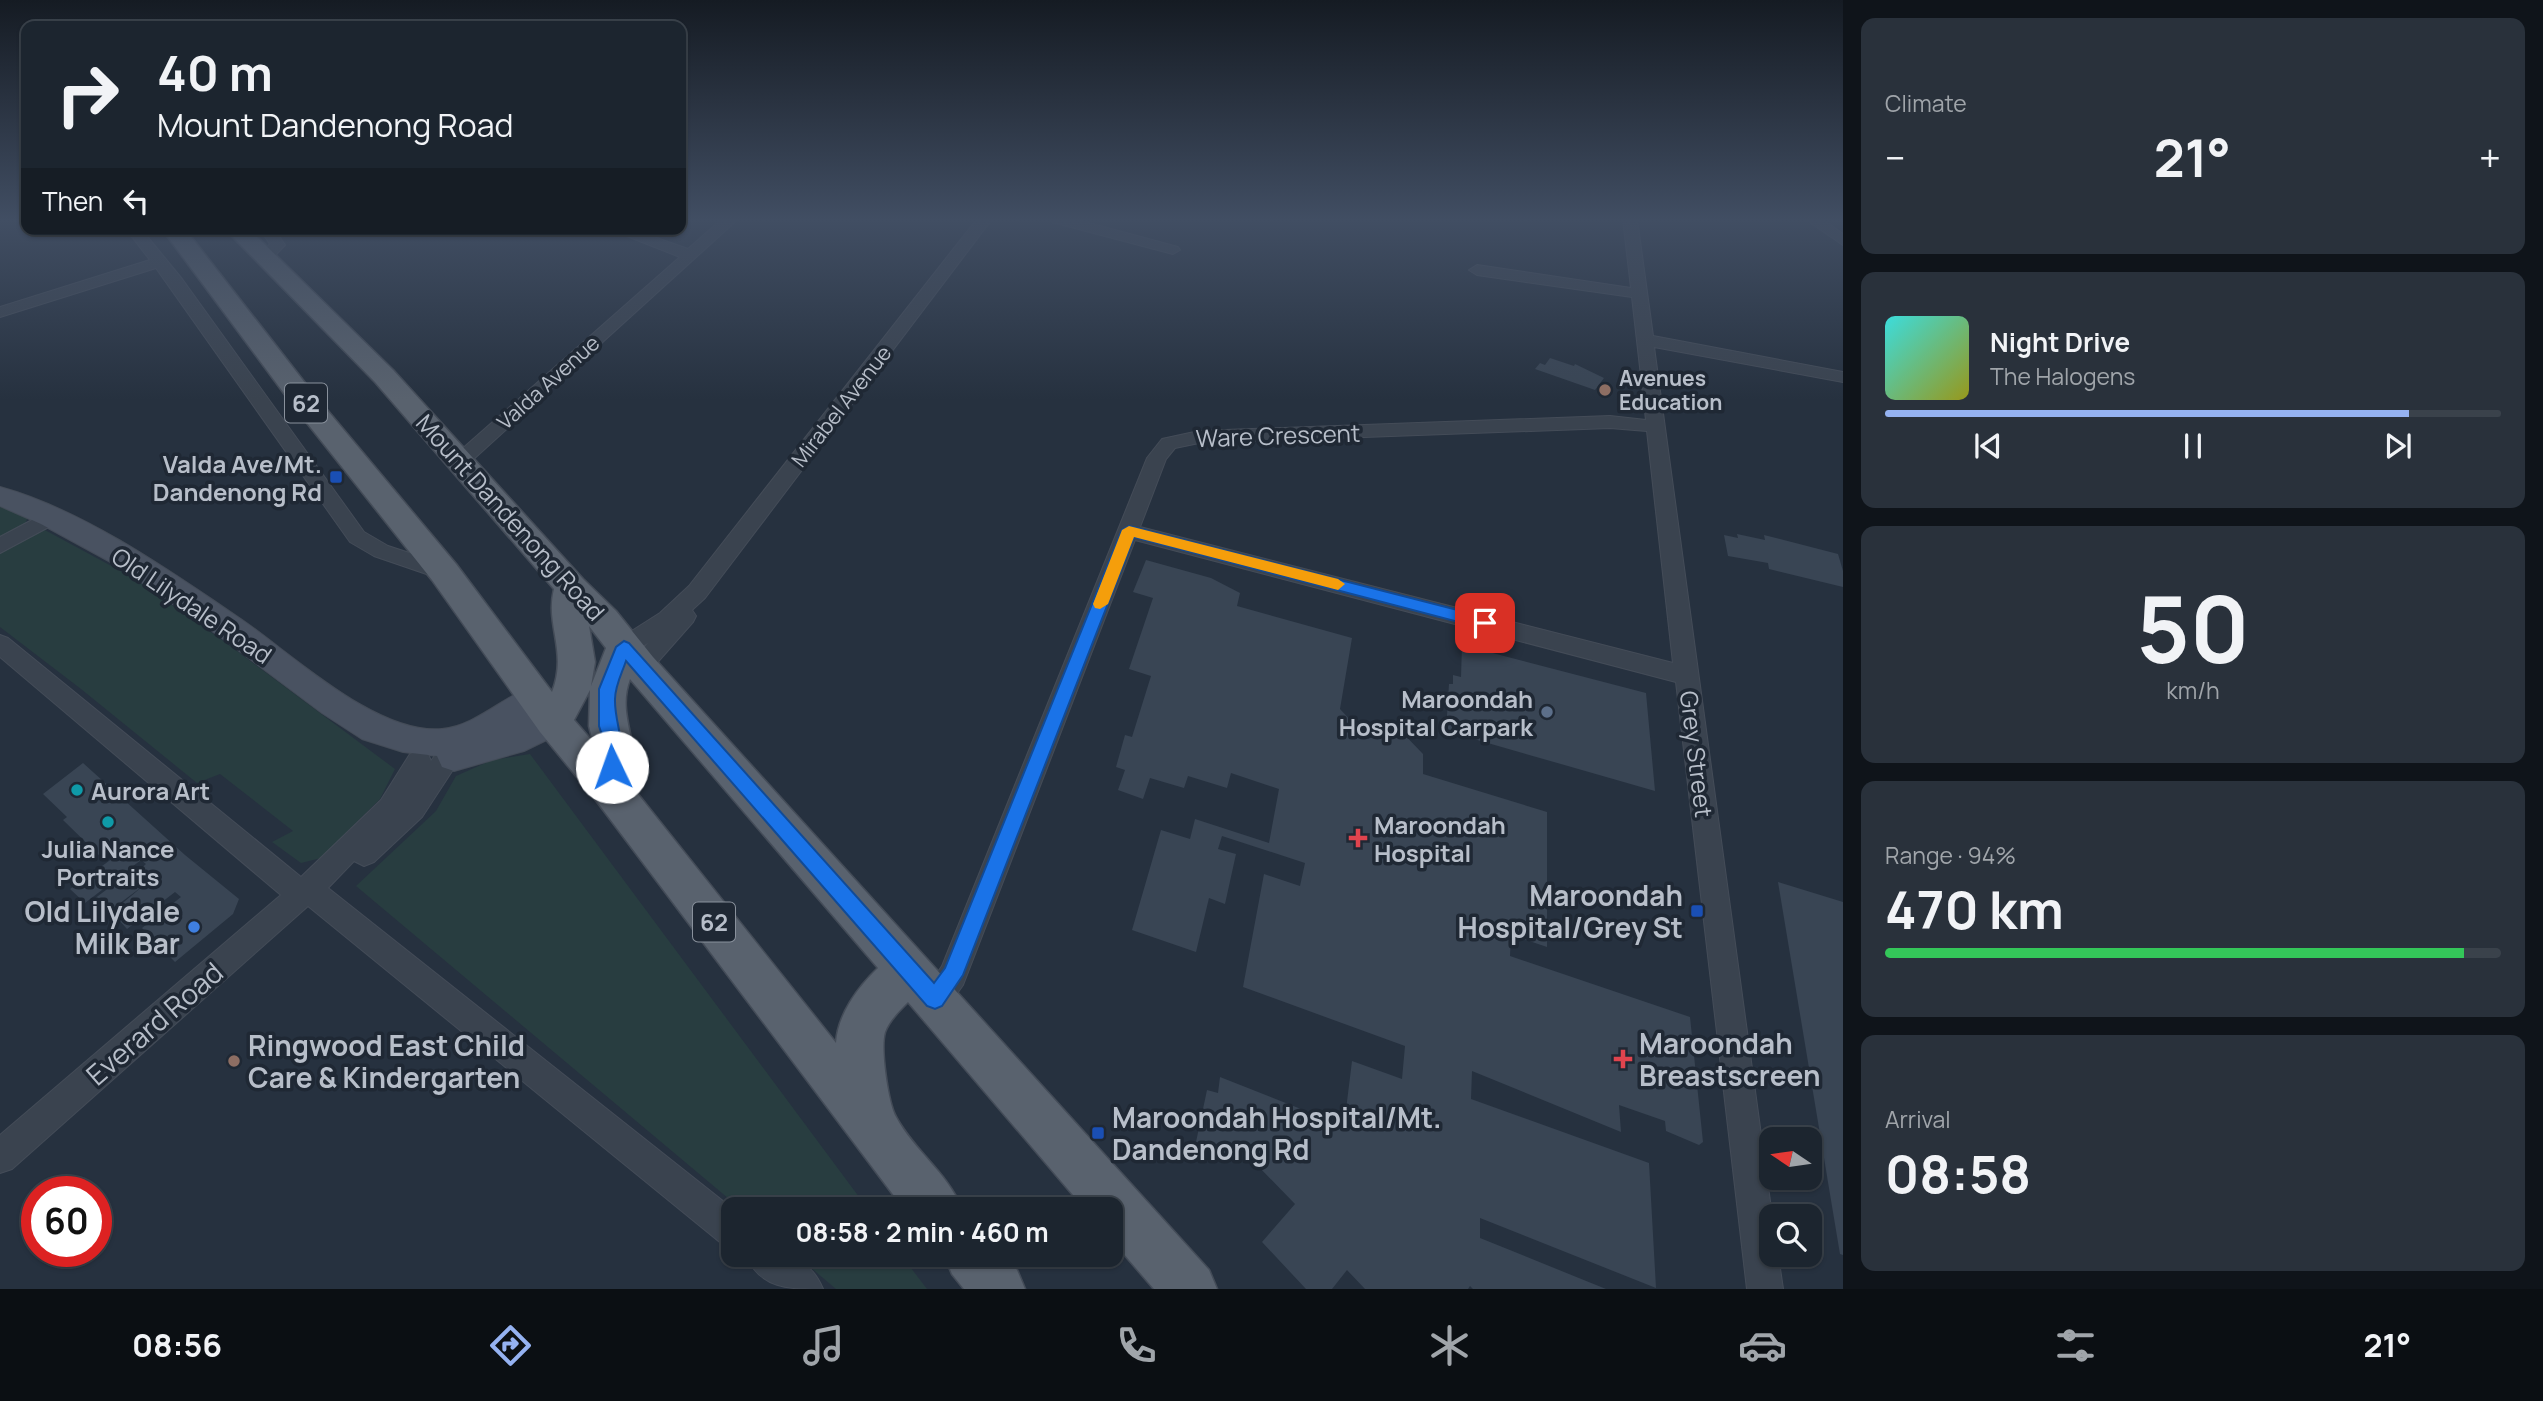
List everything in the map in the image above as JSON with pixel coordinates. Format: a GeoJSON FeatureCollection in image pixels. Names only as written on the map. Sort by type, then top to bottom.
{"type":"FeatureCollection","features":[{"type":"Feature","properties":{"kind":"main road","name":"62"},"geometry":{"type":"LineString","coordinates":[[211,279],[302,398],[443,572],[545,709],[609,787],[927,1197]]}},
{"type":"Feature","properties":{"kind":"main road","name":"Mount Dandenong Road"},"geometry":{"type":"LineString","coordinates":[[285,279],[337,328],[604,620],[632,657],[1190,1289]]}},
{"type":"Feature","properties":{"kind":"main road"},"geometry":{"type":"LineString","coordinates":[[571,587],[565,610],[592,683],[606,710],[614,747],[609,787]]}},
{"type":"Feature","properties":{"kind":"main road"},"geometry":{"type":"LineString","coordinates":[[545,709],[632,657]]}},
{"type":"Feature","properties":{"kind":"main road"},"geometry":{"type":"LineString","coordinates":[[872,1125],[858,1048],[862,1023],[876,1002],[921,985]]}},
{"type":"Feature","properties":{"kind":"main road"},"geometry":{"type":"LineString","coordinates":[[981,1267],[998,1289]]}},
{"type":"Feature","properties":{"kind":"street"},"geometry":{"type":"LineString","coordinates":[[0,312],[104,279]]}},
{"type":"Feature","properties":{"kind":"street"},"geometry":{"type":"LineString","coordinates":[[174,279],[357,537],[380,551],[443,572]]}},
{"type":"Feature","properties":{"kind":"street","name":"Valda Avenue"},"geometry":{"type":"LineString","coordinates":[[460,461],[663,279]]}},
{"type":"Feature","properties":{"kind":"street","name":"Mirabel Avenue"},"geometry":{"type":"LineString","coordinates":[[632,657],[678,626],[697,592],[939,279]]}},
{"type":"Feature","properties":{"kind":"street"},"geometry":{"type":"LineString","coordinates":[[1540,279],[1641,294]]}},
{"type":"Feature","properties":{"kind":"street","name":"Grey Street"},"geometry":{"type":"LineString","coordinates":[[1639,279],[1765,1289]]}},
{"type":"Feature","properties":{"kind":"street"},"geometry":{"type":"LineString","coordinates":[[1646,340],[1843,377]]}},
{"type":"Feature","properties":{"kind":"street","name":"Ware Crescent"},"geometry":{"type":"LineString","coordinates":[[921,985],[953,975],[1157,458],[1169,443],[1181,439],[1618,422],[1656,427]]}},
{"type":"Feature","properties":{"kind":"street","name":"Old Lilydale Road"},"geometry":{"type":"LineString","coordinates":[[0,496],[51,517],[163,582],[334,704],[374,729],[383,743],[436,754]]}},
{"type":"Feature","properties":{"kind":"street"},"geometry":{"type":"LineString","coordinates":[[0,546],[51,517]]}},
{"type":"Feature","properties":{"kind":"street"},"geometry":{"type":"LineString","coordinates":[[1129,530],[1687,676]]}},
{"type":"Feature","properties":{"kind":"street"},"geometry":{"type":"LineString","coordinates":[[0,644],[305,892],[721,1221]]}},
{"type":"Feature","properties":{"kind":"street"},"geometry":{"type":"LineString","coordinates":[[436,754],[495,747],[545,709]]}},
{"type":"Feature","properties":{"kind":"street","name":"Everard Road"},"geometry":{"type":"LineString","coordinates":[[0,1157],[305,892],[335,876],[379,843],[413,809],[436,754]]}},
{"type":"Feature","properties":{"kind":"street"},"geometry":{"type":"LineString","coordinates":[[778,1267],[805,1289]]}},
{"type":"Feature","properties":{"kind":"green space"},"geometry":{"type":"Polygon","coordinates":[[[0,506],[28,517],[25,524],[0,538],[0,506]]]}},
{"type":"Feature","properties":{"kind":"green space"},"geometry":{"type":"Polygon","coordinates":[[[43,529],[130,576],[222,640],[395,769],[380,799],[321,858],[301,863],[272,842],[293,831],[220,774],[197,783],[0,627],[0,553],[43,529]]]}},
{"type":"Feature","properties":{"kind":"green space"},"geometry":{"type":"Polygon","coordinates":[[[530,754],[859,1197],[727,1197],[356,886],[436,811],[456,776],[492,760],[530,754]]]}},
{"type":"Feature","properties":{"kind":"green space"},"geometry":{"type":"Polygon","coordinates":[[[810,1267],[910,1267],[927,1289],[836,1289],[810,1267]]]}},
{"type":"Feature","properties":{"kind":"building"},"geometry":{"type":"Polygon","coordinates":[[[1550,358],[1574,366],[1575,364],[1604,378],[1595,390],[1535,369],[1540,363],[1545,365],[1550,358]]]}},
{"type":"Feature","properties":{"kind":"building"},"geometry":{"type":"Polygon","coordinates":[[[1737,534],[1765,540],[1764,535],[1838,554],[1843,571],[1843,587],[1769,569],[1768,563],[1728,556],[1724,535],[1738,538],[1737,534]]]}},
{"type":"Feature","properties":{"kind":"building"},"geometry":{"type":"Polygon","coordinates":[[[1146,560],[1211,578],[1240,593],[1237,606],[1352,638],[1340,709],[1368,739],[1397,727],[1423,754],[1423,774],[1547,812],[1547,947],[1511,935],[1510,956],[1690,1017],[1703,1142],[1699,1145],[1666,1131],[1665,1121],[1619,1105],[1621,1132],[1472,1071],[1471,1099],[1649,1163],[1656,1288],[1480,1218],[1480,1238],[1606,1289],[1473,1289],[1470,1286],[1468,1289],[1365,1289],[1347,1270],[1332,1289],[1306,1289],[1262,1242],[1295,1204],[1258,1166],[1196,1142],[1207,1090],[1218,1093],[1220,1077],[1344,1126],[1352,1061],[1402,1079],[1405,1046],[1243,987],[1264,874],[1300,886],[1305,863],[1222,836],[1218,849],[1236,854],[1225,904],[1209,898],[1196,952],[1132,930],[1161,830],[1190,839],[1195,819],[1269,843],[1279,789],[1231,773],[1227,788],[1188,776],[1184,788],[1150,778],[1143,799],[1118,790],[1125,770],[1116,767],[1125,735],[1132,737],[1151,676],[1129,669],[1153,598],[1133,592],[1146,560]]]}},
{"type":"Feature","properties":{"kind":"building","name":"Maroondah Hospital Carpark"},"geometry":{"type":"Polygon","coordinates":[[[1462,645],[1646,693],[1655,791],[1446,731],[1449,684],[1453,684],[1453,675],[1461,677],[1462,645]]]}},
{"type":"Feature","properties":{"kind":"building"},"geometry":{"type":"Polygon","coordinates":[[[83,763],[185,855],[239,899],[233,914],[175,962],[142,928],[181,897],[175,892],[127,929],[112,912],[143,886],[108,912],[94,899],[134,869],[137,872],[146,864],[141,860],[85,903],[70,889],[127,848],[124,846],[104,860],[63,820],[67,817],[43,794],[83,763]]]}},
{"type":"Feature","properties":{"kind":"building"},"geometry":{"type":"Polygon","coordinates":[[[1778,882],[1843,902],[1843,1255],[1840,1254],[1822,1146],[1822,1127],[1819,1127],[1778,882]]]}},
{"type":"Feature","properties":{"kind":"slow traffic"},"geometry":{"type":"LineString","coordinates":[[1100,604],[1129,530],[1338,584]]}},
{"type":"Feature","properties":{"kind":"place","name":"Avenues Education"},"geometry":{"type":"Point","coordinates":[1605,390]}},
{"type":"Feature","properties":{"kind":"place","name":"Valda Ave/Mt. Dandenong Rd"},"geometry":{"type":"Point","coordinates":[336,477]}},
{"type":"Feature","properties":{"kind":"place","name":"Maroondah Hospital Carpark"},"geometry":{"type":"Point","coordinates":[1547,712]}},
{"type":"Feature","properties":{"kind":"place","name":"Aurora Art"},"geometry":{"type":"Point","coordinates":[77,790]}},
{"type":"Feature","properties":{"kind":"place","name":"Julia Nance Portraits"},"geometry":{"type":"Point","coordinates":[108,822]}},
{"type":"Feature","properties":{"kind":"place","name":"Maroondah Hospital"},"geometry":{"type":"Point","coordinates":[1358,838]}},
{"type":"Feature","properties":{"kind":"place","name":"Maroondah Hospital/Grey St"},"geometry":{"type":"Point","coordinates":[1697,911]}},
{"type":"Feature","properties":{"kind":"place","name":"Old Lilydale Milk Bar"},"geometry":{"type":"Point","coordinates":[194,927]}},
{"type":"Feature","properties":{"kind":"place","name":"Maroondah Breastscreen"},"geometry":{"type":"Point","coordinates":[1623,1059]}},
{"type":"Feature","properties":{"kind":"place","name":"Ringwood East Child Care & Kindergarten"},"geometry":{"type":"Point","coordinates":[234,1061]}},
{"type":"Feature","properties":{"kind":"place","name":"Maroondah Hospital/Mt. Dandenong Rd"},"geometry":{"type":"Point","coordinates":[1098,1133]}},
{"type":"Feature","properties":{"kind":"route"},"geometry":{"type":"LineString","coordinates":[[612,767],[614,747],[608,726],[606,701],[613,671],[624,647],[935,999],[953,975],[1129,530],[1485,623]]}}]}
